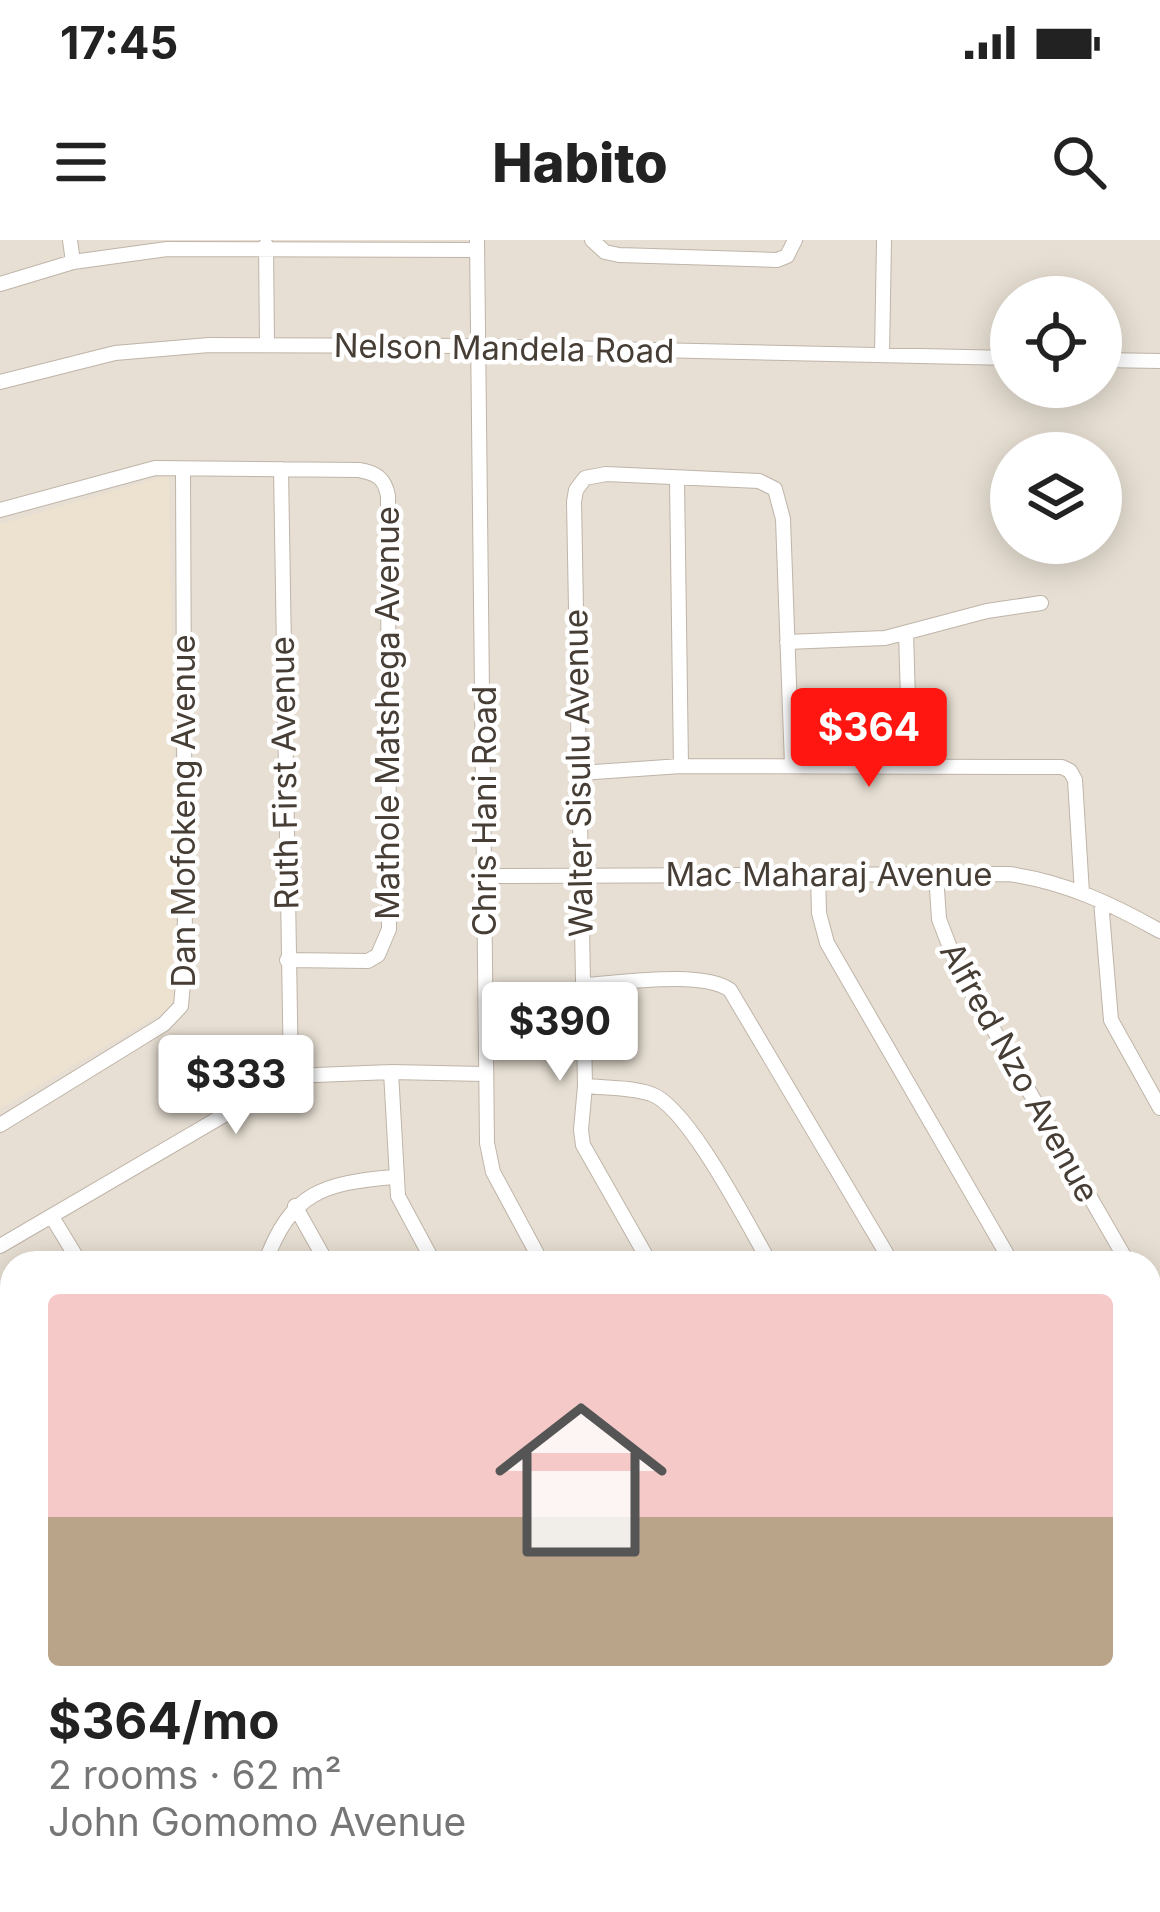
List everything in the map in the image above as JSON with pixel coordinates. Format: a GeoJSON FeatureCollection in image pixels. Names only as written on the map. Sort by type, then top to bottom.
{"type":"FeatureCollection","features":[{"type":"Feature","properties":{"kind":"street"},"geometry":{"type":"LineString","coordinates":[[70,240],[74,262]]}},
{"type":"Feature","properties":{"kind":"street"},"geometry":{"type":"LineString","coordinates":[[592,240],[605,252],[619,255],[686,248],[777,260],[787,256],[795,240]]}},
{"type":"Feature","properties":{"kind":"street"},"geometry":{"type":"LineString","coordinates":[[882,355],[884,240]]}},
{"type":"Feature","properties":{"kind":"street"},"geometry":{"type":"LineString","coordinates":[[0,284],[74,262],[167,244],[477,245]]}},
{"type":"Feature","properties":{"kind":"street"},"geometry":{"type":"LineString","coordinates":[[266,245],[266,344]]}},
{"type":"Feature","properties":{"kind":"street","name":"Chris Hani Road"},"geometry":{"type":"LineString","coordinates":[[477,245],[484,1073],[490,1165],[536,1251]]}},
{"type":"Feature","properties":{"kind":"street","name":"Nelson Mandela Road"},"geometry":{"type":"LineString","coordinates":[[0,382],[115,353],[266,344],[990,358]]}},
{"type":"Feature","properties":{"kind":"street"},"geometry":{"type":"LineString","coordinates":[[1122,360],[1160,361]]}},
{"type":"Feature","properties":{"kind":"street","name":"Mathole Matshega Avenue"},"geometry":{"type":"LineString","coordinates":[[0,510],[142,470],[370,472],[383,481],[388,496],[389,929],[378,956],[368,961],[286,960]]}},
{"type":"Feature","properties":{"kind":"street","name":"Dan Mofokeng Avenue"},"geometry":{"type":"LineString","coordinates":[[0,1125],[164,1024],[181,1006],[185,960],[183,470]]}},
{"type":"Feature","properties":{"kind":"street","name":"Ruth First Avenue"},"geometry":{"type":"LineString","coordinates":[[281,470],[291,1076]]}},
{"type":"Feature","properties":{"kind":"street","name":"Walter Sisulu Avenue"},"geometry":{"type":"LineString","coordinates":[[643,1251],[580,1130],[585,1086],[574,502],[580,483],[595,474],[677,479]]}},
{"type":"Feature","properties":{"kind":"street"},"geometry":{"type":"LineString","coordinates":[[681,766],[677,479],[759,481],[775,489],[783,519],[792,765]]}},
{"type":"Feature","properties":{"kind":"street"},"geometry":{"type":"LineString","coordinates":[[787,642],[864,641],[1041,603]]}},
{"type":"Feature","properties":{"kind":"street"},"geometry":{"type":"LineString","coordinates":[[906,633],[910,765]]}},
{"type":"Feature","properties":{"kind":"street"},"geometry":{"type":"LineString","coordinates":[[580,773],[681,766],[1053,765],[1070,771],[1076,791],[1082,892]]}},
{"type":"Feature","properties":{"kind":"street"},"geometry":{"type":"LineString","coordinates":[[818,873],[819,913],[827,943],[1005,1251]]}},
{"type":"Feature","properties":{"kind":"street","name":"Alfred Nzo Avenue"},"geometry":{"type":"LineString","coordinates":[[935,874],[943,938],[1121,1251]]}},
{"type":"Feature","properties":{"kind":"street","name":"Mac Maharaj Avenue"},"geometry":{"type":"LineString","coordinates":[[485,876],[1010,874],[1082,892],[1160,932]]}},
{"type":"Feature","properties":{"kind":"street"},"geometry":{"type":"LineString","coordinates":[[1101,901],[1111,1020],[1160,1108]]}},
{"type":"Feature","properties":{"kind":"street"},"geometry":{"type":"LineString","coordinates":[[583,985],[702,980],[730,990],[885,1251]]}},
{"type":"Feature","properties":{"kind":"street"},"geometry":{"type":"LineString","coordinates":[[391,1072],[394,1178],[401,1208],[427,1251]]}},
{"type":"Feature","properties":{"kind":"street"},"geometry":{"type":"LineString","coordinates":[[0,1245],[291,1076],[484,1073]]}},
{"type":"Feature","properties":{"kind":"street"},"geometry":{"type":"LineString","coordinates":[[585,1086],[651,1094],[668,1105],[719,1175],[763,1251]]}},
{"type":"Feature","properties":{"kind":"street"},"geometry":{"type":"LineString","coordinates":[[270,1251],[277,1231],[295,1206],[332,1185],[394,1178]]}},
{"type":"Feature","properties":{"kind":"street"},"geometry":{"type":"LineString","coordinates":[[295,1206],[320,1251]]}},
{"type":"Feature","properties":{"kind":"street"},"geometry":{"type":"LineString","coordinates":[[52,1216],[73,1251]]}},
{"type":"Feature","properties":{"kind":"shaded area"},"geometry":{"type":"Polygon","coordinates":[[[0,240],[1160,240],[1160,1251],[0,1251],[0,240]]]}},
{"type":"Feature","properties":{"kind":"shaded area"},"geometry":{"type":"Polygon","coordinates":[[[169,475],[178,1003],[0,1109],[0,524],[169,475]]]}}]}
